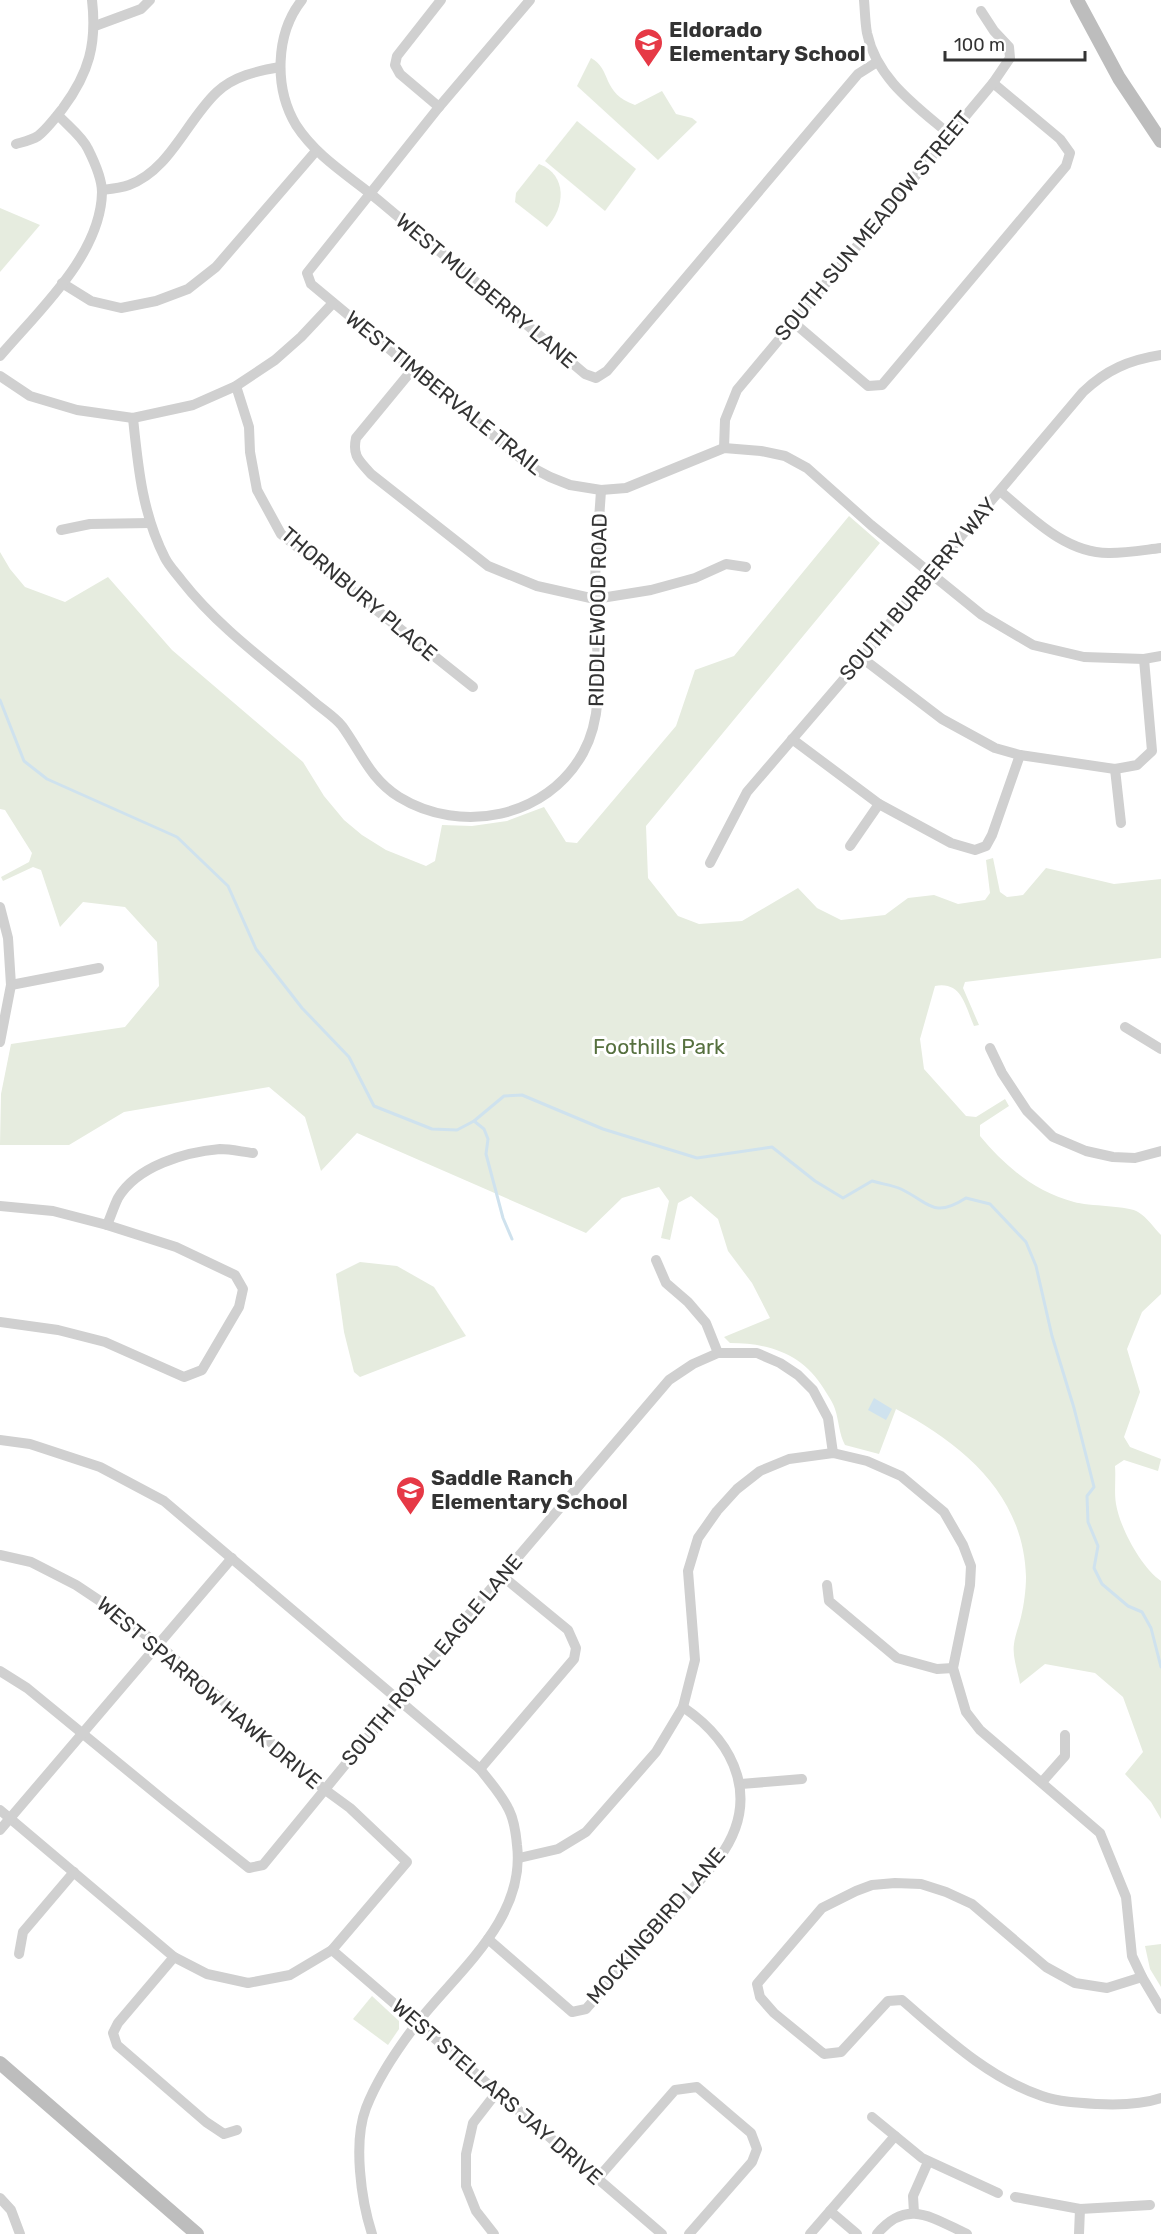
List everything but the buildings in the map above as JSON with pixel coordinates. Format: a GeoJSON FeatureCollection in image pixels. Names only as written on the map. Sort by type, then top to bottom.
{"type":"FeatureCollection","features":[{"type":"Feature","properties":{"kind":"main road"},"geometry":{"type":"LineString","coordinates":[[1077,0],[1119,78],[1161,141]]}},
{"type":"Feature","properties":{"kind":"main road"},"geometry":{"type":"LineString","coordinates":[[0,2063],[197,2234]]}},
{"type":"Feature","properties":{"kind":"street"},"geometry":{"type":"LineString","coordinates":[[16,144],[38,136],[58,115],[78,88],[89,61],[94,26],[92,0]]}},
{"type":"Feature","properties":{"kind":"street"},"geometry":{"type":"LineString","coordinates":[[94,26],[141,9],[150,0]]}},
{"type":"Feature","properties":{"kind":"street","name":"WEST MULBERRY LANE"},"geometry":{"type":"LineString","coordinates":[[302,0],[285,30],[280,67],[286,101],[296,123],[316,151],[372,194],[585,374],[596,378],[607,371],[858,74],[877,62]]}},
{"type":"Feature","properties":{"kind":"street"},"geometry":{"type":"LineString","coordinates":[[440,107],[400,74],[395,65],[397,56],[441,0]]}},
{"type":"Feature","properties":{"kind":"street","name":"WEST TIMBERVALE TRAIL"},"geometry":{"type":"LineString","coordinates":[[530,0],[440,107],[307,273],[311,284],[531,467],[550,477],[570,485],[601,490],[626,488],[724,448],[761,451],[785,456],[807,468],[871,525],[982,615],[1033,645],[1084,657],[1144,659],[1161,656]]}},
{"type":"Feature","properties":{"kind":"street"},"geometry":{"type":"LineString","coordinates":[[864,0],[867,33],[877,62],[901,94],[949,134]]}},
{"type":"Feature","properties":{"kind":"street","name":"SOUTH SUN MEADOW STREET"},"geometry":{"type":"LineString","coordinates":[[724,448],[725,420],[736,390],[993,83],[1010,58],[1009,47],[994,31],[981,11]]}},
{"type":"Feature","properties":{"kind":"street"},"geometry":{"type":"LineString","coordinates":[[102,190],[129,185],[145,176],[164,158],[217,92],[245,74],[280,67]]}},
{"type":"Feature","properties":{"kind":"street"},"geometry":{"type":"LineString","coordinates":[[793,322],[868,386],[882,386],[1059,175],[1066,166],[1070,153],[1060,139],[993,83]]}},
{"type":"Feature","properties":{"kind":"street"},"geometry":{"type":"LineString","coordinates":[[0,356],[77,265],[97,225],[102,190],[96,166],[87,146],[58,115]]}},
{"type":"Feature","properties":{"kind":"street"},"geometry":{"type":"LineString","coordinates":[[62,283],[92,300],[121,308],[156,302],[188,289],[216,267],[316,151]]}},
{"type":"Feature","properties":{"kind":"street"},"geometry":{"type":"LineString","coordinates":[[0,376],[30,396],[77,410],[133,418],[193,405],[236,386],[275,360],[301,337],[333,303]]}},
{"type":"Feature","properties":{"kind":"street","name":"SOUTH BURBERRY WAY"},"geometry":{"type":"LineString","coordinates":[[710,863],[747,792],[862,658],[930,573],[1083,392],[1110,370],[1127,362],[1161,355]]}},
{"type":"Feature","properties":{"kind":"street"},"geometry":{"type":"LineString","coordinates":[[412,370],[356,438],[354,449],[356,457],[371,474],[488,566],[537,586],[595,599],[651,590],[695,578],[726,564],[746,567]]}},
{"type":"Feature","properties":{"kind":"street","name":"THORNBURY PLACE"},"geometry":{"type":"LineString","coordinates":[[236,386],[249,427],[250,452],[257,490],[281,534],[473,687]]}},
{"type":"Feature","properties":{"kind":"street","name":"RIDDLEWOOD ROAD"},"geometry":{"type":"LineString","coordinates":[[133,418],[140,482],[150,523],[166,560],[202,606],[341,724],[369,771],[398,796],[431,812],[471,819],[511,811],[537,801],[563,780],[584,752],[598,710],[595,599],[601,490]]}},
{"type":"Feature","properties":{"kind":"street"},"geometry":{"type":"LineString","coordinates":[[1000,491],[1052,534],[1079,547],[1108,553],[1161,548]]}},
{"type":"Feature","properties":{"kind":"street"},"geometry":{"type":"LineString","coordinates":[[61,530],[90,524],[150,523]]}},
{"type":"Feature","properties":{"kind":"street"},"geometry":{"type":"LineString","coordinates":[[862,658],[942,719],[995,748],[1020,755],[1115,769],[1137,765],[1152,751],[1144,659]]}},
{"type":"Feature","properties":{"kind":"street"},"geometry":{"type":"LineString","coordinates":[[792,739],[879,804],[951,843],[975,850],[986,846],[992,835],[1020,755]]}},
{"type":"Feature","properties":{"kind":"street"},"geometry":{"type":"LineString","coordinates":[[1115,769],[1121,823]]}},
{"type":"Feature","properties":{"kind":"street"},"geometry":{"type":"LineString","coordinates":[[850,846],[879,804]]}},
{"type":"Feature","properties":{"kind":"street"},"geometry":{"type":"LineString","coordinates":[[0,907],[8,938],[11,985],[0,1042]]}},
{"type":"Feature","properties":{"kind":"street"},"geometry":{"type":"LineString","coordinates":[[11,985],[99,968]]}},
{"type":"Feature","properties":{"kind":"street"},"geometry":{"type":"LineString","coordinates":[[1125,1027],[1161,1049]]}},
{"type":"Feature","properties":{"kind":"street"},"geometry":{"type":"LineString","coordinates":[[990,1048],[1002,1073],[1027,1111],[1053,1137],[1086,1151],[1113,1157],[1135,1158],[1161,1151]]}},
{"type":"Feature","properties":{"kind":"street"},"geometry":{"type":"LineString","coordinates":[[107,1225],[118,1198],[134,1180],[151,1167],[169,1159],[221,1149],[253,1153]]}},
{"type":"Feature","properties":{"kind":"street"},"geometry":{"type":"LineString","coordinates":[[0,1206],[53,1211],[176,1247],[235,1275],[243,1289],[239,1307],[202,1370],[184,1377],[105,1342],[58,1330],[0,1322]]}},
{"type":"Feature","properties":{"kind":"street"},"geometry":{"type":"LineString","coordinates":[[656,1260],[666,1283],[688,1302],[706,1323],[718,1353]]}},
{"type":"Feature","properties":{"kind":"street","name":"SOUTH ROYAL EAGLE LANE"},"geometry":{"type":"LineString","coordinates":[[0,1671],[27,1688],[249,1868],[263,1865],[501,1575],[669,1380],[693,1364],[718,1353],[757,1353],[780,1363],[798,1375],[813,1390],[828,1418],[833,1453]]}},
{"type":"Feature","properties":{"kind":"street"},"geometry":{"type":"LineString","coordinates":[[0,1440],[30,1444],[100,1467],[118,1474],[164,1501],[480,1768],[509,1810],[519,1858],[513,1893],[505,1913],[488,1939],[417,2023],[382,2075],[365,2110],[360,2139],[361,2178],[372,2234]]}},
{"type":"Feature","properties":{"kind":"street"},"geometry":{"type":"LineString","coordinates":[[519,1858],[558,1849],[586,1832],[656,1752],[683,1707],[695,1660],[687,1571],[698,1538],[717,1511],[737,1489],[760,1471],[789,1459],[833,1453],[867,1461],[901,1476],[944,1512],[963,1545],[971,1566],[970,1585],[953,1668],[966,1712],[980,1730],[1100,1833],[1126,1898],[1132,1956],[1161,2009]]}},
{"type":"Feature","properties":{"kind":"street","name":"WEST SPARROW HAWK DRIVE"},"geometry":{"type":"LineString","coordinates":[[0,1555],[30,1562],[76,1585],[159,1645],[324,1789],[350,1808],[407,1862],[332,1950]]}},
{"type":"Feature","properties":{"kind":"street"},"geometry":{"type":"LineString","coordinates":[[0,1830],[232,1558]]}},
{"type":"Feature","properties":{"kind":"street"},"geometry":{"type":"LineString","coordinates":[[480,1768],[574,1659],[576,1648],[568,1630],[501,1575]]}},
{"type":"Feature","properties":{"kind":"street"},"geometry":{"type":"LineString","coordinates":[[827,1585],[829,1601],[897,1658],[937,1669],[953,1668]]}},
{"type":"Feature","properties":{"kind":"street","name":"MOCKINGBIRD LANE"},"geometry":{"type":"LineString","coordinates":[[488,1939],[572,2012],[586,2009],[719,1857],[739,1816],[741,1784],[731,1756],[720,1740],[697,1716],[683,1707]]}},
{"type":"Feature","properties":{"kind":"street"},"geometry":{"type":"LineString","coordinates":[[1042,1782],[1065,1756],[1065,1735]]}},
{"type":"Feature","properties":{"kind":"street"},"geometry":{"type":"LineString","coordinates":[[741,1784],[802,1779]]}},
{"type":"Feature","properties":{"kind":"street"},"geometry":{"type":"LineString","coordinates":[[0,1810],[174,1957],[207,1974],[248,1983],[290,1975],[332,1950]]}},
{"type":"Feature","properties":{"kind":"street"},"geometry":{"type":"LineString","coordinates":[[19,1954],[23,1932],[74,1872]]}},
{"type":"Feature","properties":{"kind":"street"},"geometry":{"type":"LineString","coordinates":[[1142,1977],[1107,1988],[1075,1983],[1046,1967],[972,1904],[921,1884],[895,1883],[872,1885],[822,1908],[757,1984],[760,1997],[774,2013],[824,2054],[841,2052],[888,2001],[902,2000],[999,2076],[1043,2096],[1078,2103],[1121,2105],[1161,2098]]}},
{"type":"Feature","properties":{"kind":"street","name":"WEST STELLARS JAY DRIVE"},"geometry":{"type":"LineString","coordinates":[[332,1950],[662,2234]]}},
{"type":"Feature","properties":{"kind":"street"},"geometry":{"type":"LineString","coordinates":[[174,1957],[118,2023],[113,2033],[117,2046],[206,2122],[224,2134],[237,2130]]}},
{"type":"Feature","properties":{"kind":"street"},"geometry":{"type":"LineString","coordinates":[[598,2178],[675,2090],[697,2087],[751,2133],[757,2149],[752,2162],[689,2234]]}},
{"type":"Feature","properties":{"kind":"street"},"geometry":{"type":"LineString","coordinates":[[494,2234],[476,2211],[466,2186],[466,2154],[473,2123],[497,2092]]}},
{"type":"Feature","properties":{"kind":"street"},"geometry":{"type":"LineString","coordinates":[[872,2117],[928,2162],[998,2193]]}},
{"type":"Feature","properties":{"kind":"street"},"geometry":{"type":"LineString","coordinates":[[810,2234],[895,2136]]}},
{"type":"Feature","properties":{"kind":"street"},"geometry":{"type":"LineString","coordinates":[[914,2213],[913,2196],[928,2162]]}},
{"type":"Feature","properties":{"kind":"street"},"geometry":{"type":"LineString","coordinates":[[0,2198],[11,2210],[20,2234]]}},
{"type":"Feature","properties":{"kind":"street"},"geometry":{"type":"LineString","coordinates":[[1015,2198],[1080,2209],[1150,2205]]}},
{"type":"Feature","properties":{"kind":"street"},"geometry":{"type":"LineString","coordinates":[[1079,2234],[1080,2209]]}},
{"type":"Feature","properties":{"kind":"street"},"geometry":{"type":"LineString","coordinates":[[830,2211],[856,2234]]}},
{"type":"Feature","properties":{"kind":"street"},"geometry":{"type":"LineString","coordinates":[[877,2234],[893,2218],[914,2213],[967,2234]]}},
{"type":"Feature","properties":{"kind":"green space"},"geometry":{"type":"Polygon","coordinates":[[[591,58],[602,68],[612,88],[624,100],[635,105],[662,91],[676,114],[692,118],[697,122],[658,160],[577,86],[591,58]]]}},
{"type":"Feature","properties":{"kind":"green space"},"geometry":{"type":"Polygon","coordinates":[[[577,121],[636,169],[605,211],[545,161],[577,121]]]}},
{"type":"Feature","properties":{"kind":"green space"},"geometry":{"type":"Polygon","coordinates":[[[539,164],[555,176],[561,192],[557,211],[547,227],[515,202],[516,193],[539,164]]]}},
{"type":"Feature","properties":{"kind":"green space"},"geometry":{"type":"Polygon","coordinates":[[[0,208],[40,225],[0,272],[0,208]]]}},
{"type":"Feature","properties":{"kind":"green space","name":"Foothills Park"},"geometry":{"type":"Polygon","coordinates":[[[849,516],[880,543],[646,826],[648,878],[678,916],[699,924],[742,921],[798,888],[817,908],[841,920],[885,915],[908,898],[934,895],[958,904],[985,900],[990,893],[986,860],[993,858],[1000,892],[1007,897],[1023,895],[1046,868],[1114,884],[1161,879],[1161,958],[965,982],[963,988],[979,1025],[974,1026],[965,1003],[957,991],[944,985],[935,986],[920,1039],[924,1069],[966,1116],[976,1117],[1005,1099],[1009,1106],[980,1125],[980,1136],[1010,1167],[1034,1185],[1060,1198],[1134,1210],[1161,1235],[1161,1294],[1142,1312],[1127,1349],[1140,1392],[1124,1437],[1130,1447],[1161,1459],[1158,1471],[1124,1460],[1115,1466],[1115,1499],[1118,1514],[1132,1546],[1153,1575],[1161,1581],[1161,1819],[1151,1802],[1125,1774],[1143,1752],[1123,1697],[1095,1673],[1045,1664],[1020,1684],[1014,1649],[1022,1612],[1026,1577],[1023,1548],[1014,1521],[1002,1497],[966,1456],[944,1438],[896,1409],[879,1454],[845,1445],[833,1404],[816,1377],[806,1367],[784,1353],[771,1348],[730,1343],[724,1337],[770,1318],[752,1283],[728,1251],[718,1219],[691,1196],[678,1203],[670,1240],[661,1238],[669,1201],[659,1187],[622,1198],[586,1233],[357,1133],[321,1171],[305,1117],[269,1087],[124,1112],[69,1145],[0,1145],[1,1094],[11,1044],[125,1027],[159,986],[157,942],[125,907],[83,902],[60,927],[41,870],[33,867],[3,881],[1,877],[29,862],[32,853],[5,810],[0,809],[0,552],[25,587],[65,602],[108,577],[172,650],[303,762],[324,796],[344,820],[386,850],[426,866],[435,861],[442,825],[472,826],[507,821],[544,807],[566,842],[577,843],[676,726],[695,670],[734,656],[849,516]]]}},
{"type":"Feature","properties":{"kind":"green space"},"geometry":{"type":"Polygon","coordinates":[[[360,1262],[397,1266],[434,1287],[466,1336],[360,1377],[354,1372],[344,1332],[336,1274],[360,1262]]]}},
{"type":"Feature","properties":{"kind":"green space"},"geometry":{"type":"Polygon","coordinates":[[[1161,1944],[1161,1987],[1150,1969],[1145,1946],[1161,1944]]]}},
{"type":"Feature","properties":{"kind":"green space"},"geometry":{"type":"Polygon","coordinates":[[[372,1996],[399,2021],[399,2029],[388,2045],[353,2019],[372,1996]]]}},
{"type":"Feature","properties":{"kind":"water"},"geometry":{"type":"Polygon","coordinates":[[[874,1398],[892,1409],[886,1420],[868,1410],[874,1398]]]}},
{"type":"Feature","properties":{"kind":"waterway"},"geometry":{"type":"LineString","coordinates":[[0,700],[24,761],[47,779],[177,837],[228,886],[256,949],[302,1008],[349,1057],[374,1106],[432,1129],[457,1130],[474,1121],[504,1096],[522,1095],[603,1129],[697,1158],[772,1147],[815,1181],[843,1198],[872,1181],[901,1189],[932,1207],[946,1207],[966,1198],[990,1204],[1026,1242],[1036,1266],[1052,1336],[1074,1408],[1094,1487],[1087,1496],[1088,1522],[1098,1546],[1094,1568],[1102,1584],[1128,1606],[1142,1612],[1151,1628],[1161,1667]]}},
{"type":"Feature","properties":{"kind":"waterway"},"geometry":{"type":"LineString","coordinates":[[474,1121],[484,1129],[488,1139],[486,1154],[503,1218],[512,1239]]}},
{"type":"Feature","properties":{"kind":"place","name":"Eldorado Elementary School"},"geometry":{"type":"Point","coordinates":[648,68]}},
{"type":"Feature","properties":{"kind":"place","name":"Saddle Ranch Elementary School"},"geometry":{"type":"Point","coordinates":[410,1516]}}]}
